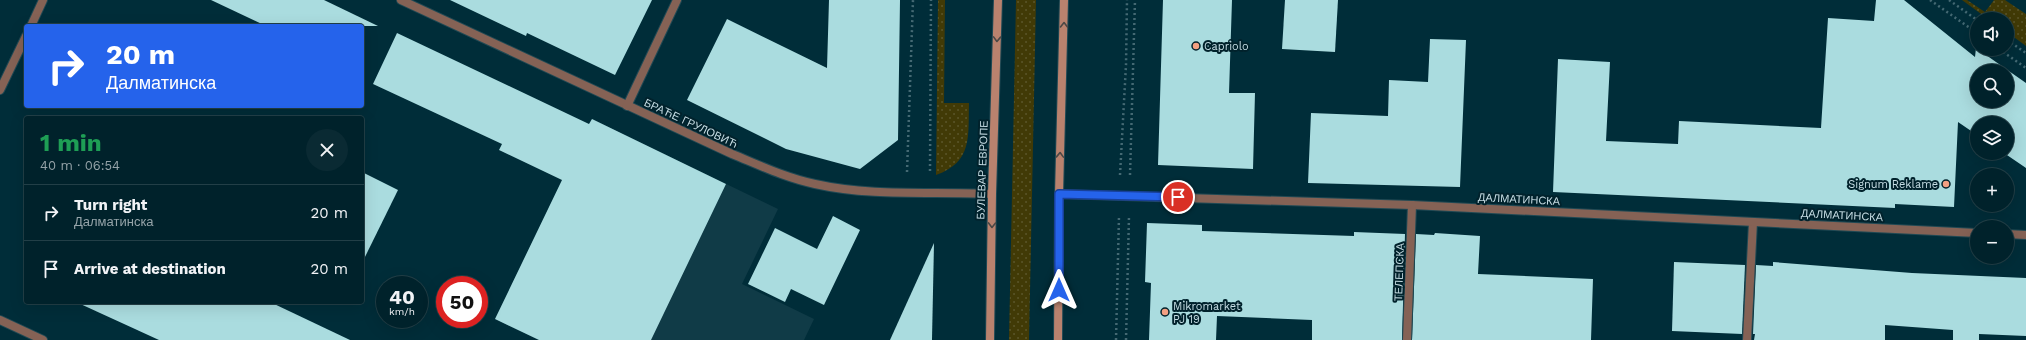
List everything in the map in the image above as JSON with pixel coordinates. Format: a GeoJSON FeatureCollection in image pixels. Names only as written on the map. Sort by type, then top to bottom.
{"type":"FeatureCollection","features":[{"type":"Feature","properties":{"kind":"main road","name":"БУЛЕВАР ЕВРОПЕ"},"geometry":{"type":"LineString","coordinates":[[990,340],[992,194],[998,0]]}},
{"type":"Feature","properties":{"kind":"main road"},"geometry":{"type":"LineString","coordinates":[[1058,340],[1059,194],[1064,0]]}},
{"type":"Feature","properties":{"kind":"street"},"geometry":{"type":"LineString","coordinates":[[32,24],[43,0]]}},
{"type":"Feature","properties":{"kind":"street","name":"БРАЋЕ ГРУЛОВИЋ"},"geometry":{"type":"LineString","coordinates":[[401,0],[732,154],[785,175],[814,184],[843,189],[992,194]]}},
{"type":"Feature","properties":{"kind":"street"},"geometry":{"type":"LineString","coordinates":[[627,106],[677,0]]}},
{"type":"Feature","properties":{"kind":"street"},"geometry":{"type":"LineString","coordinates":[[0,90],[24,40]]}},
{"type":"Feature","properties":{"kind":"street","name":"ДАЛМАТИНСКА"},"geometry":{"type":"LineString","coordinates":[[1059,194],[1412,205],[1970,233]]}},
{"type":"Feature","properties":{"kind":"street","name":"ТЕЛЕПСКА"},"geometry":{"type":"LineString","coordinates":[[1407,340],[1412,205]]}},
{"type":"Feature","properties":{"kind":"street"},"geometry":{"type":"LineString","coordinates":[[1747,340],[1753,222]]}},
{"type":"Feature","properties":{"kind":"street"},"geometry":{"type":"LineString","coordinates":[[2014,234],[2026,235]]}},
{"type":"Feature","properties":{"kind":"street"},"geometry":{"type":"LineString","coordinates":[[0,320],[43,340]]}},
{"type":"Feature","properties":{"kind":"path"},"geometry":{"type":"LineString","coordinates":[[906,192],[913,0]]}},
{"type":"Feature","properties":{"kind":"path"},"geometry":{"type":"LineString","coordinates":[[930,0],[930,192]]}},
{"type":"Feature","properties":{"kind":"path"},"geometry":{"type":"LineString","coordinates":[[1116,340],[1119,196],[1126,65],[1127,0]]}},
{"type":"Feature","properties":{"kind":"path"},"geometry":{"type":"LineString","coordinates":[[1126,340],[1134,0]]}},
{"type":"Feature","properties":{"kind":"path"},"geometry":{"type":"LineString","coordinates":[[1930,0],[1970,28]]}},
{"type":"Feature","properties":{"kind":"path"},"geometry":{"type":"LineString","coordinates":[[1949,0],[1970,15]]}},
{"type":"Feature","properties":{"kind":"path"},"geometry":{"type":"LineString","coordinates":[[2014,45],[2026,53]]}},
{"type":"Feature","properties":{"kind":"path"},"geometry":{"type":"LineString","coordinates":[[2009,56],[2026,68]]}},
{"type":"Feature","properties":{"kind":"shaded area"},"geometry":{"type":"Polygon","coordinates":[[[938,0],[945,0],[944,103],[969,103],[969,126],[966,146],[957,163],[948,170],[936,175],[938,0]]]}},
{"type":"Feature","properties":{"kind":"shaded area"},"geometry":{"type":"Polygon","coordinates":[[[1016,0],[1036,0],[1029,340],[1009,340],[1016,0]]]}},
{"type":"Feature","properties":{"kind":"shaded area"},"geometry":{"type":"Polygon","coordinates":[[[1962,0],[1967,0],[1985,12],[1978,12],[1962,0]]]}},
{"type":"Feature","properties":{"kind":"shaded area"},"geometry":{"type":"Polygon","coordinates":[[[1994,0],[2005,0],[2026,14],[2026,46],[2014,37],[2014,12],[1985,12],[1994,0]]]}},
{"type":"Feature","properties":{"kind":"shaded area"},"geometry":{"type":"Polygon","coordinates":[[[592,119],[778,209],[742,284],[814,319],[804,340],[539,340],[495,319],[592,119]]]}},
{"type":"Feature","properties":{"kind":"building"},"geometry":{"type":"Polygon","coordinates":[[[211,0],[324,0],[378,26],[364,26],[364,24],[262,24],[211,0]]]}},
{"type":"Feature","properties":{"kind":"building"},"geometry":{"type":"Polygon","coordinates":[[[450,0],[652,0],[615,75],[527,33],[526,36],[450,0]]]}},
{"type":"Feature","properties":{"kind":"building"},"geometry":{"type":"Polygon","coordinates":[[[829,0],[900,0],[898,140],[860,169],[786,149],[687,100],[727,19],[827,68],[829,0]]]}},
{"type":"Feature","properties":{"kind":"building","name":"Capriolo"},"geometry":{"type":"Polygon","coordinates":[[[1163,0],[1232,0],[1229,93],[1255,93],[1253,169],[1158,165],[1163,0]]]}},
{"type":"Feature","properties":{"kind":"building"},"geometry":{"type":"Polygon","coordinates":[[[1285,0],[1338,0],[1335,52],[1282,49],[1285,0]]]}},
{"type":"Feature","properties":{"kind":"building"},"geometry":{"type":"Polygon","coordinates":[[[1876,0],[1904,0],[1970,53],[1970,56],[1987,56],[1999,64],[1970,64],[1970,108],[2014,108],[2014,75],[2026,83],[2026,168],[2014,160],[2014,116],[1970,116],[1970,130],[1958,122],[1954,207],[1895,204],[1895,208],[1553,192],[1558,59],[1610,62],[1606,141],[1678,144],[1679,121],[1821,128],[1828,18],[1874,21],[1876,0]]]}},
{"type":"Feature","properties":{"kind":"building"},"geometry":{"type":"Polygon","coordinates":[[[397,33],[589,124],[592,119],[726,184],[651,340],[539,340],[495,319],[562,180],[499,150],[502,144],[373,84],[397,33]]]}},
{"type":"Feature","properties":{"kind":"building"},"geometry":{"type":"Polygon","coordinates":[[[1430,39],[1466,40],[1460,187],[1308,183],[1311,113],[1388,116],[1389,80],[1428,82],[1430,39]]]}},
{"type":"Feature","properties":{"kind":"building"},"geometry":{"type":"Polygon","coordinates":[[[364,173],[398,190],[364,259],[364,173]]]}},
{"type":"Feature","properties":{"kind":"building"},"geometry":{"type":"Polygon","coordinates":[[[833,216],[860,230],[824,305],[791,289],[785,302],[748,284],[775,228],[817,249],[833,216]]]}},
{"type":"Feature","properties":{"kind":"building"},"geometry":{"type":"Polygon","coordinates":[[[1147,223],[1202,225],[1202,231],[1354,236],[1354,232],[1405,234],[1402,340],[1312,340],[1312,320],[1217,316],[1216,340],[1149,340],[1151,283],[1145,282],[1147,223]]]}},
{"type":"Feature","properties":{"kind":"building"},"geometry":{"type":"Polygon","coordinates":[[[1435,233],[1480,236],[1478,274],[1593,279],[1591,340],[1412,340],[1416,234],[1434,235],[1435,233]]]}},
{"type":"Feature","properties":{"kind":"building"},"geometry":{"type":"Polygon","coordinates":[[[934,243],[932,340],[890,340],[934,243]]]}},
{"type":"Feature","properties":{"kind":"building"},"geometry":{"type":"Polygon","coordinates":[[[1674,262],[1745,265],[1742,334],[1672,331],[1674,262]]]}},
{"type":"Feature","properties":{"kind":"building"},"geometry":{"type":"Polygon","coordinates":[[[1773,262],[1912,273],[2026,278],[2026,336],[1979,334],[1979,340],[1953,340],[1953,330],[1885,325],[1885,340],[1754,340],[1756,265],[1773,266],[1773,262]]]}},
{"type":"Feature","properties":{"kind":"building"},"geometry":{"type":"Polygon","coordinates":[[[80,304],[274,304],[350,340],[159,340],[80,304]]]}},
{"type":"Feature","properties":{"kind":"place","name":"Capriolo"},"geometry":{"type":"Point","coordinates":[1196,46]}},
{"type":"Feature","properties":{"kind":"place","name":"Signum Reklame"},"geometry":{"type":"Point","coordinates":[1946,184]}},
{"type":"Feature","properties":{"kind":"place","name":"Mikromarket PJ 19"},"geometry":{"type":"Point","coordinates":[1165,312]}},
{"type":"Feature","properties":{"kind":"route"},"geometry":{"type":"LineString","coordinates":[[1059,290],[1059,194],[1178,197]]}}]}
